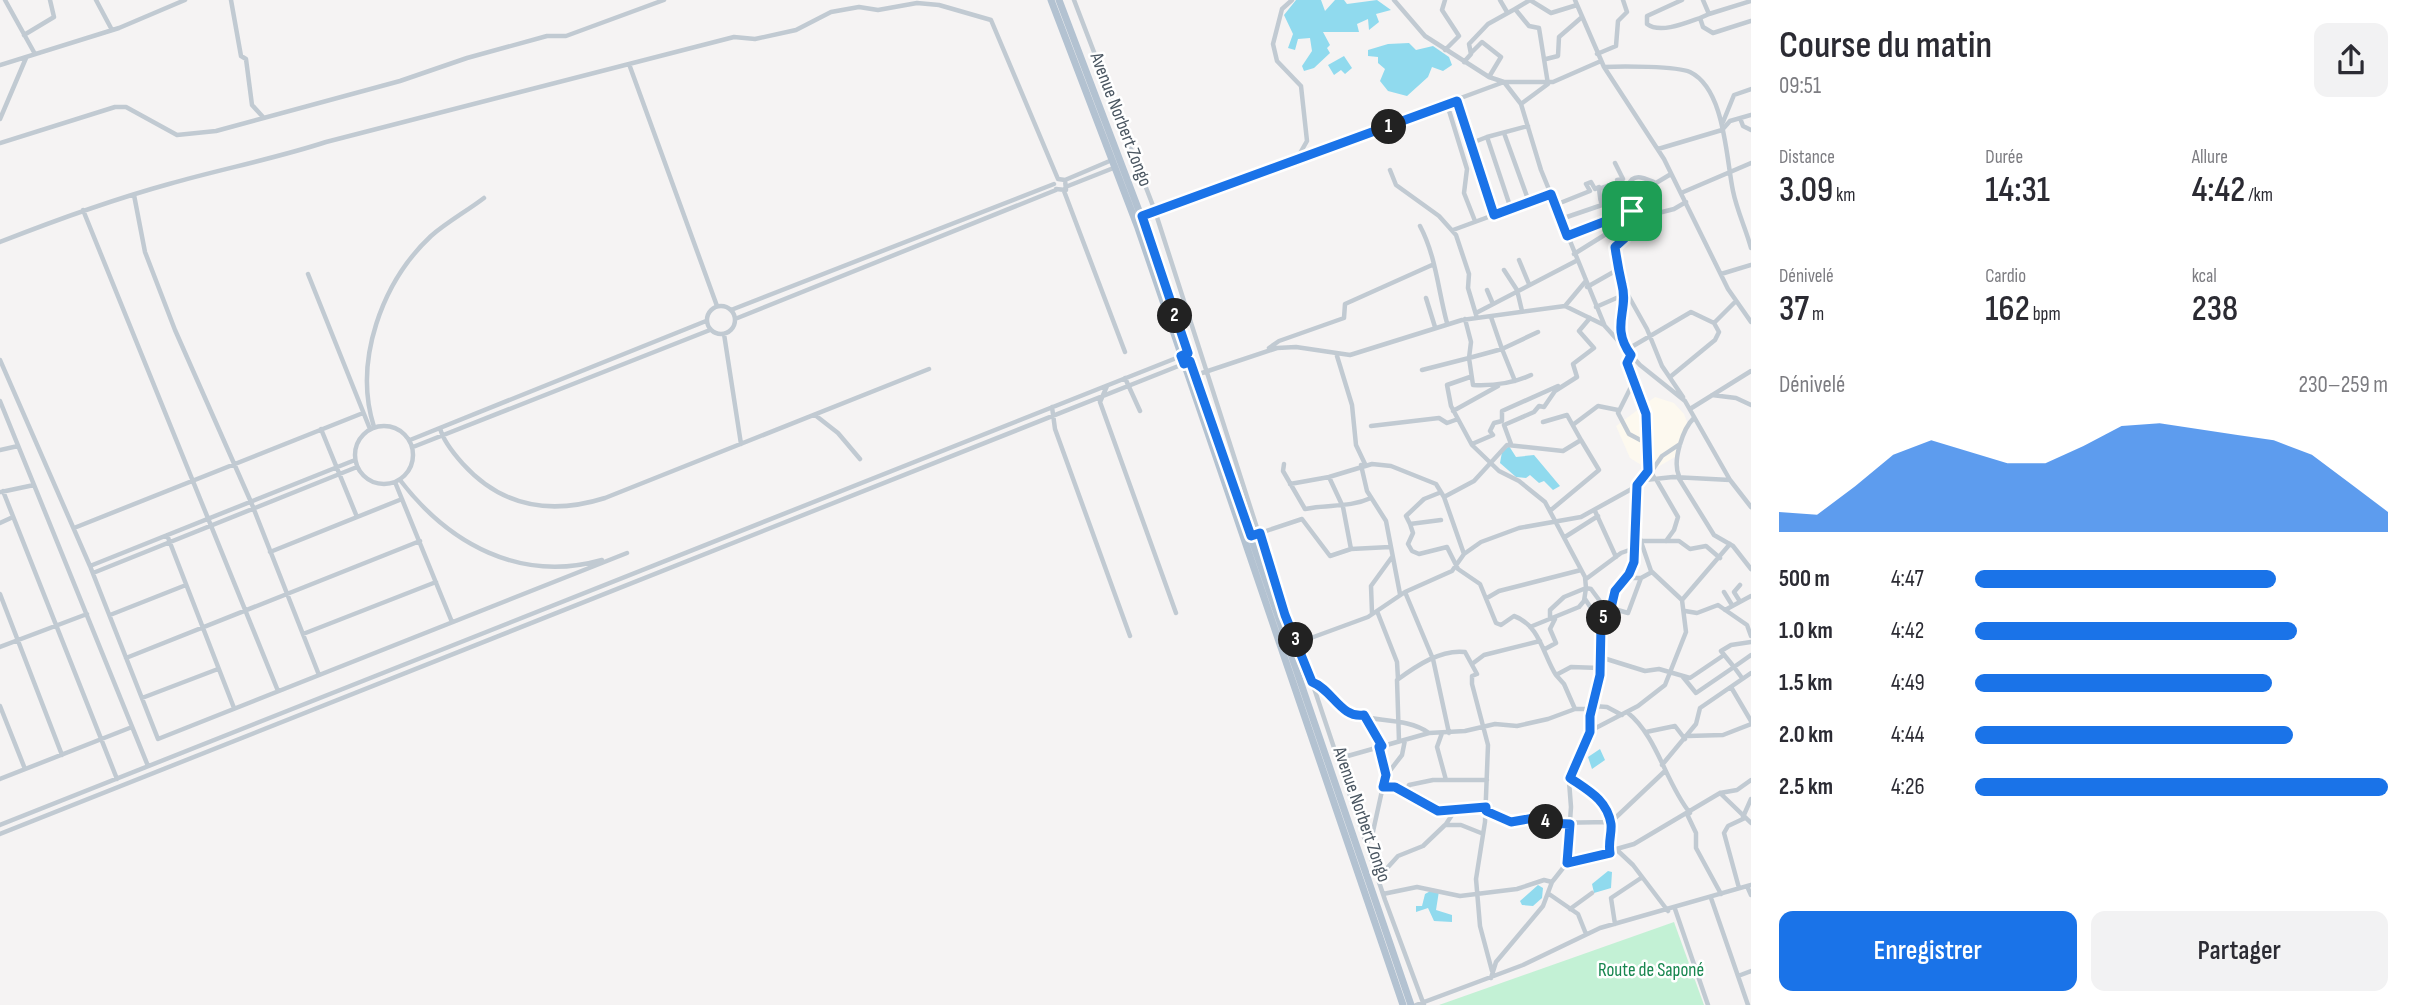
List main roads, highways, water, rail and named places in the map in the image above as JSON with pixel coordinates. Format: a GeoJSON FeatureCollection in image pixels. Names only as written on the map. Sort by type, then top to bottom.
{"type":"FeatureCollection","features":[{"type":"Feature","properties":{"kind":"main road","name":"Avenue Norbert Zongo"},"geometry":{"type":"LineString","coordinates":[[1051,0],[1142,216],[1186,359],[1195,375],[1256,535],[1289,646],[1414,1005]]}},
{"type":"Feature","properties":{"kind":"main road","name":"Avenue Norbert Zongo"},"geometry":{"type":"LineString","coordinates":[[1059,0],[1186,359],[1403,1005]]}},
{"type":"Feature","properties":{"kind":"water"},"geometry":{"type":"Polygon","coordinates":[[[1296,0],[1321,0],[1325,11],[1335,0],[1344,0],[1347,4],[1377,0],[1391,10],[1376,14],[1379,22],[1369,30],[1368,19],[1357,24],[1359,32],[1323,32],[1330,45],[1327,48],[1330,53],[1314,68],[1304,71],[1302,66],[1312,51],[1310,38],[1298,39],[1295,50],[1288,48],[1293,34],[1284,15],[1296,0]]]}},
{"type":"Feature","properties":{"kind":"water"},"geometry":{"type":"Polygon","coordinates":[[[1409,43],[1416,50],[1433,46],[1449,57],[1452,65],[1443,71],[1432,67],[1428,77],[1407,96],[1388,91],[1380,81],[1385,69],[1378,63],[1378,57],[1368,56],[1368,50],[1388,44],[1409,43]]]}},
{"type":"Feature","properties":{"kind":"water"},"geometry":{"type":"Polygon","coordinates":[[[1344,56],[1352,68],[1345,74],[1341,70],[1334,75],[1328,65],[1344,56]]]}},
{"type":"Feature","properties":{"kind":"water"},"geometry":{"type":"Polygon","coordinates":[[[1509,446],[1516,457],[1534,455],[1560,486],[1553,490],[1544,481],[1539,483],[1530,475],[1526,478],[1516,477],[1500,463],[1502,452],[1509,446]]]}},
{"type":"Feature","properties":{"kind":"water"},"geometry":{"type":"Polygon","coordinates":[[[1600,749],[1605,760],[1592,769],[1588,757],[1600,749]]]}},
{"type":"Feature","properties":{"kind":"water"},"geometry":{"type":"Polygon","coordinates":[[[1608,871],[1612,872],[1611,888],[1594,893],[1592,884],[1608,871]]]}},
{"type":"Feature","properties":{"kind":"water"},"geometry":{"type":"Polygon","coordinates":[[[1538,885],[1543,888],[1542,898],[1533,906],[1522,905],[1520,901],[1538,885]]]}},
{"type":"Feature","properties":{"kind":"water"},"geometry":{"type":"Polygon","coordinates":[[[1434,889],[1439,891],[1436,910],[1452,915],[1452,922],[1434,921],[1428,908],[1416,912],[1416,906],[1422,906],[1425,894],[1434,889]]]}},
{"type":"Feature","properties":{"kind":"park label","name":"Route de Saponé"},"geometry":{"type":"Point","coordinates":[1651,969]}}]}
